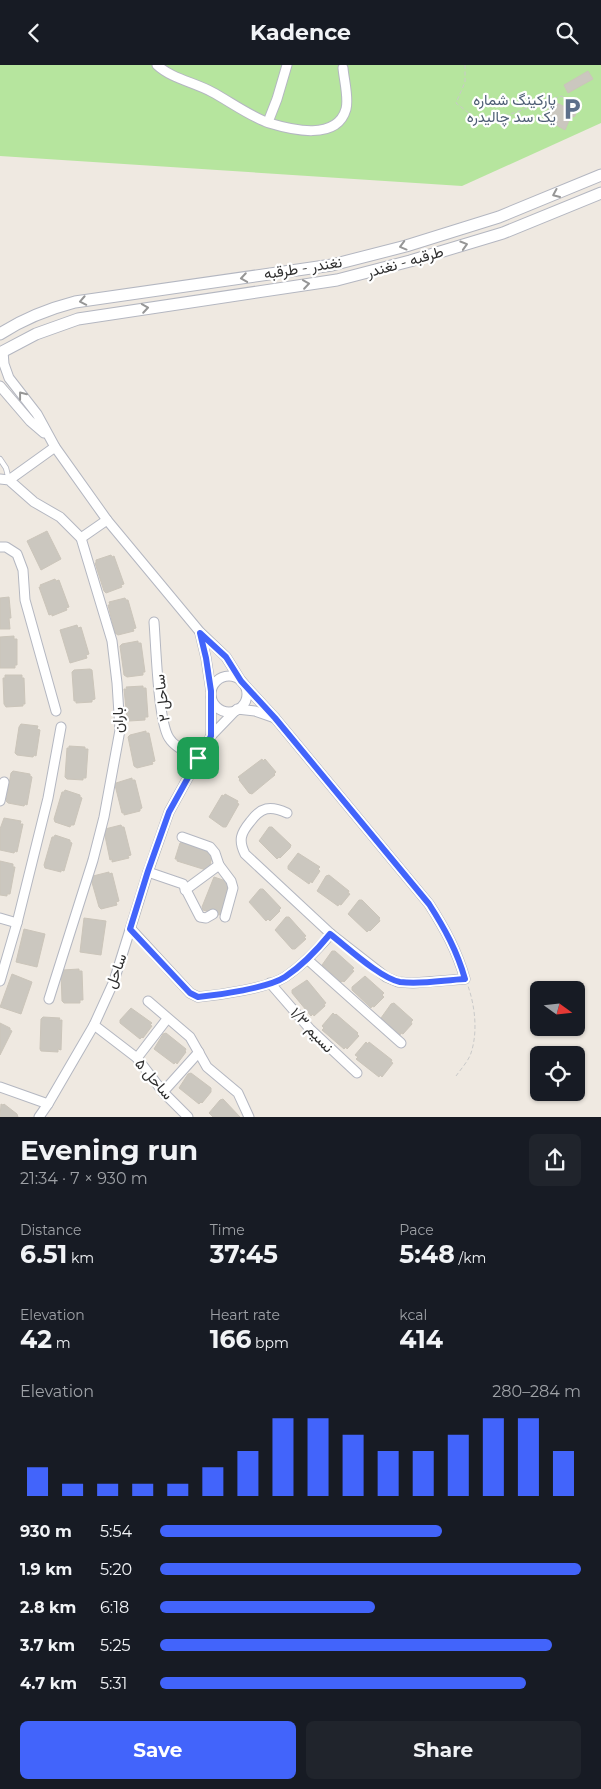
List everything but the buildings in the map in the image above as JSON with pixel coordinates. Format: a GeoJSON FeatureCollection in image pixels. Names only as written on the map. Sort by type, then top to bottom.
{"type":"FeatureCollection","features":[{"type":"Feature","properties":{"kind":"street"},"geometry":{"type":"LineString","coordinates":[[158,65],[178,78],[203,87],[268,123],[311,132],[336,125],[343,118],[347,107],[343,68]]}},
{"type":"Feature","properties":{"kind":"street"},"geometry":{"type":"LineString","coordinates":[[268,123],[286,65]]}},
{"type":"Feature","properties":{"kind":"street","name":"نغندر - طرقبه"},"geometry":{"type":"LineString","coordinates":[[0,334],[30,317],[54,307],[75,302],[305,270],[372,255],[499,217],[601,175]]}},
{"type":"Feature","properties":{"kind":"street","name":"طرقبه - نغندر"},"geometry":{"type":"LineString","coordinates":[[2,352],[36,334],[78,319],[337,280],[376,270],[503,233],[601,193]]}},
{"type":"Feature","properties":{"kind":"street"},"geometry":{"type":"LineString","coordinates":[[2,352],[9,378],[37,413],[55,447],[107,520],[200,633],[226,657],[241,681],[244,685],[246,696],[242,706],[232,711],[221,710],[217,707],[211,694],[216,682],[220,678],[231,676],[241,681],[275,718],[429,904],[448,933],[459,957],[465,979],[414,983],[398,982],[386,977],[330,934],[245,854],[240,845],[241,833],[257,812],[268,808],[278,808],[287,813]]}},
{"type":"Feature","properties":{"kind":"street"},"geometry":{"type":"LineString","coordinates":[[0,386],[30,421],[48,436]]}},
{"type":"Feature","properties":{"kind":"street"},"geometry":{"type":"LineString","coordinates":[[2,479],[55,447]]}},
{"type":"Feature","properties":{"kind":"street","name":"باران"},"geometry":{"type":"LineString","coordinates":[[2,479],[34,502],[60,517],[81,539],[112,641],[117,683],[120,730],[104,817],[93,860],[49,999]]}},
{"type":"Feature","properties":{"kind":"street"},"geometry":{"type":"LineString","coordinates":[[81,539],[107,520]]}},
{"type":"Feature","properties":{"kind":"street"},"geometry":{"type":"LineString","coordinates":[[0,547],[6,547],[17,554],[23,570],[25,599],[56,711]]}},
{"type":"Feature","properties":{"kind":"street","name":"ساحل ۲"},"geometry":{"type":"LineString","coordinates":[[154,622],[163,722],[169,739],[198,758]]}},
{"type":"Feature","properties":{"kind":"street","name":"ساحل"},"geometry":{"type":"LineString","coordinates":[[200,633],[211,694],[211,736]]}},
{"type":"Feature","properties":{"kind":"street"},"geometry":{"type":"LineString","coordinates":[[237,709],[255,711],[275,718]]}},
{"type":"Feature","properties":{"kind":"street","name":"ساحل"},"geometry":{"type":"LineString","coordinates":[[39,1117],[94,1025],[114,981],[148,871],[169,812],[211,736],[237,709]]}},
{"type":"Feature","properties":{"kind":"street"},"geometry":{"type":"LineString","coordinates":[[0,981],[17,923],[48,799],[61,727]]}},
{"type":"Feature","properties":{"kind":"street"},"geometry":{"type":"LineString","coordinates":[[0,801],[4,782]]}},
{"type":"Feature","properties":{"kind":"street"},"geometry":{"type":"LineString","coordinates":[[182,837],[210,847],[215,853],[219,865],[231,881],[232,888],[225,917]]}},
{"type":"Feature","properties":{"kind":"street"},"geometry":{"type":"LineString","coordinates":[[185,890],[219,865]]}},
{"type":"Feature","properties":{"kind":"street"},"geometry":{"type":"LineString","coordinates":[[148,871],[183,884],[200,917],[206,918],[213,914]]}},
{"type":"Feature","properties":{"kind":"street"},"geometry":{"type":"LineString","coordinates":[[0,918],[17,923]]}},
{"type":"Feature","properties":{"kind":"street"},"geometry":{"type":"LineString","coordinates":[[130,929],[190,993],[198,997],[270,983],[284,978],[308,960],[330,934]]}},
{"type":"Feature","properties":{"kind":"street"},"geometry":{"type":"LineString","coordinates":[[308,960],[401,1043]]}},
{"type":"Feature","properties":{"kind":"street","name":"نسیم ۱/۳"},"geometry":{"type":"LineString","coordinates":[[270,983],[310,1029],[357,1073]]}},
{"type":"Feature","properties":{"kind":"street"},"geometry":{"type":"LineString","coordinates":[[148,1001],[190,1037],[207,1067],[238,1093],[249,1117]]}},
{"type":"Feature","properties":{"kind":"street"},"geometry":{"type":"LineString","coordinates":[[137,1058],[167,1019]]}},
{"type":"Feature","properties":{"kind":"street","name":"ساحل ۵"},"geometry":{"type":"LineString","coordinates":[[94,1025],[137,1058],[163,1092],[188,1117]]}},
{"type":"Feature","properties":{"kind":"street"},"geometry":{"type":"LineString","coordinates":[[163,1092],[199,1052]]}},
{"type":"Feature","properties":{"kind":"street"},"geometry":{"type":"LineString","coordinates":[[0,1087],[48,1104]]}},
{"type":"Feature","properties":{"kind":"lane"},"geometry":{"type":"LineString","coordinates":[[0,459],[6,468],[2,479]]}},
{"type":"Feature","properties":{"kind":"path"},"geometry":{"type":"LineString","coordinates":[[465,65],[465,82],[456,103],[483,124],[561,97],[581,105]]}},
{"type":"Feature","properties":{"kind":"path"},"geometry":{"type":"LineString","coordinates":[[456,1076],[471,1053],[475,1024],[472,1000],[465,979]]}},
{"type":"Feature","properties":{"kind":"green space"},"geometry":{"type":"Polygon","coordinates":[[[0,65],[601,65],[601,123],[462,186],[0,156],[0,65]]]}},
{"type":"Feature","properties":{"kind":"place","name":"پارکینگ شماره یک سد چالیدره"},"geometry":{"type":"Point","coordinates":[572,109]}},
{"type":"Feature","properties":{"kind":"route"},"geometry":{"type":"LineString","coordinates":[[200,633],[226,657],[241,681],[275,718],[429,904],[448,933],[459,957],[465,979],[414,983],[398,982],[386,977],[330,934],[308,960],[284,978],[270,983],[210,996],[198,997],[190,993],[130,929],[169,812],[198,758],[211,736],[212,722],[211,691],[200,633]]}}]}
